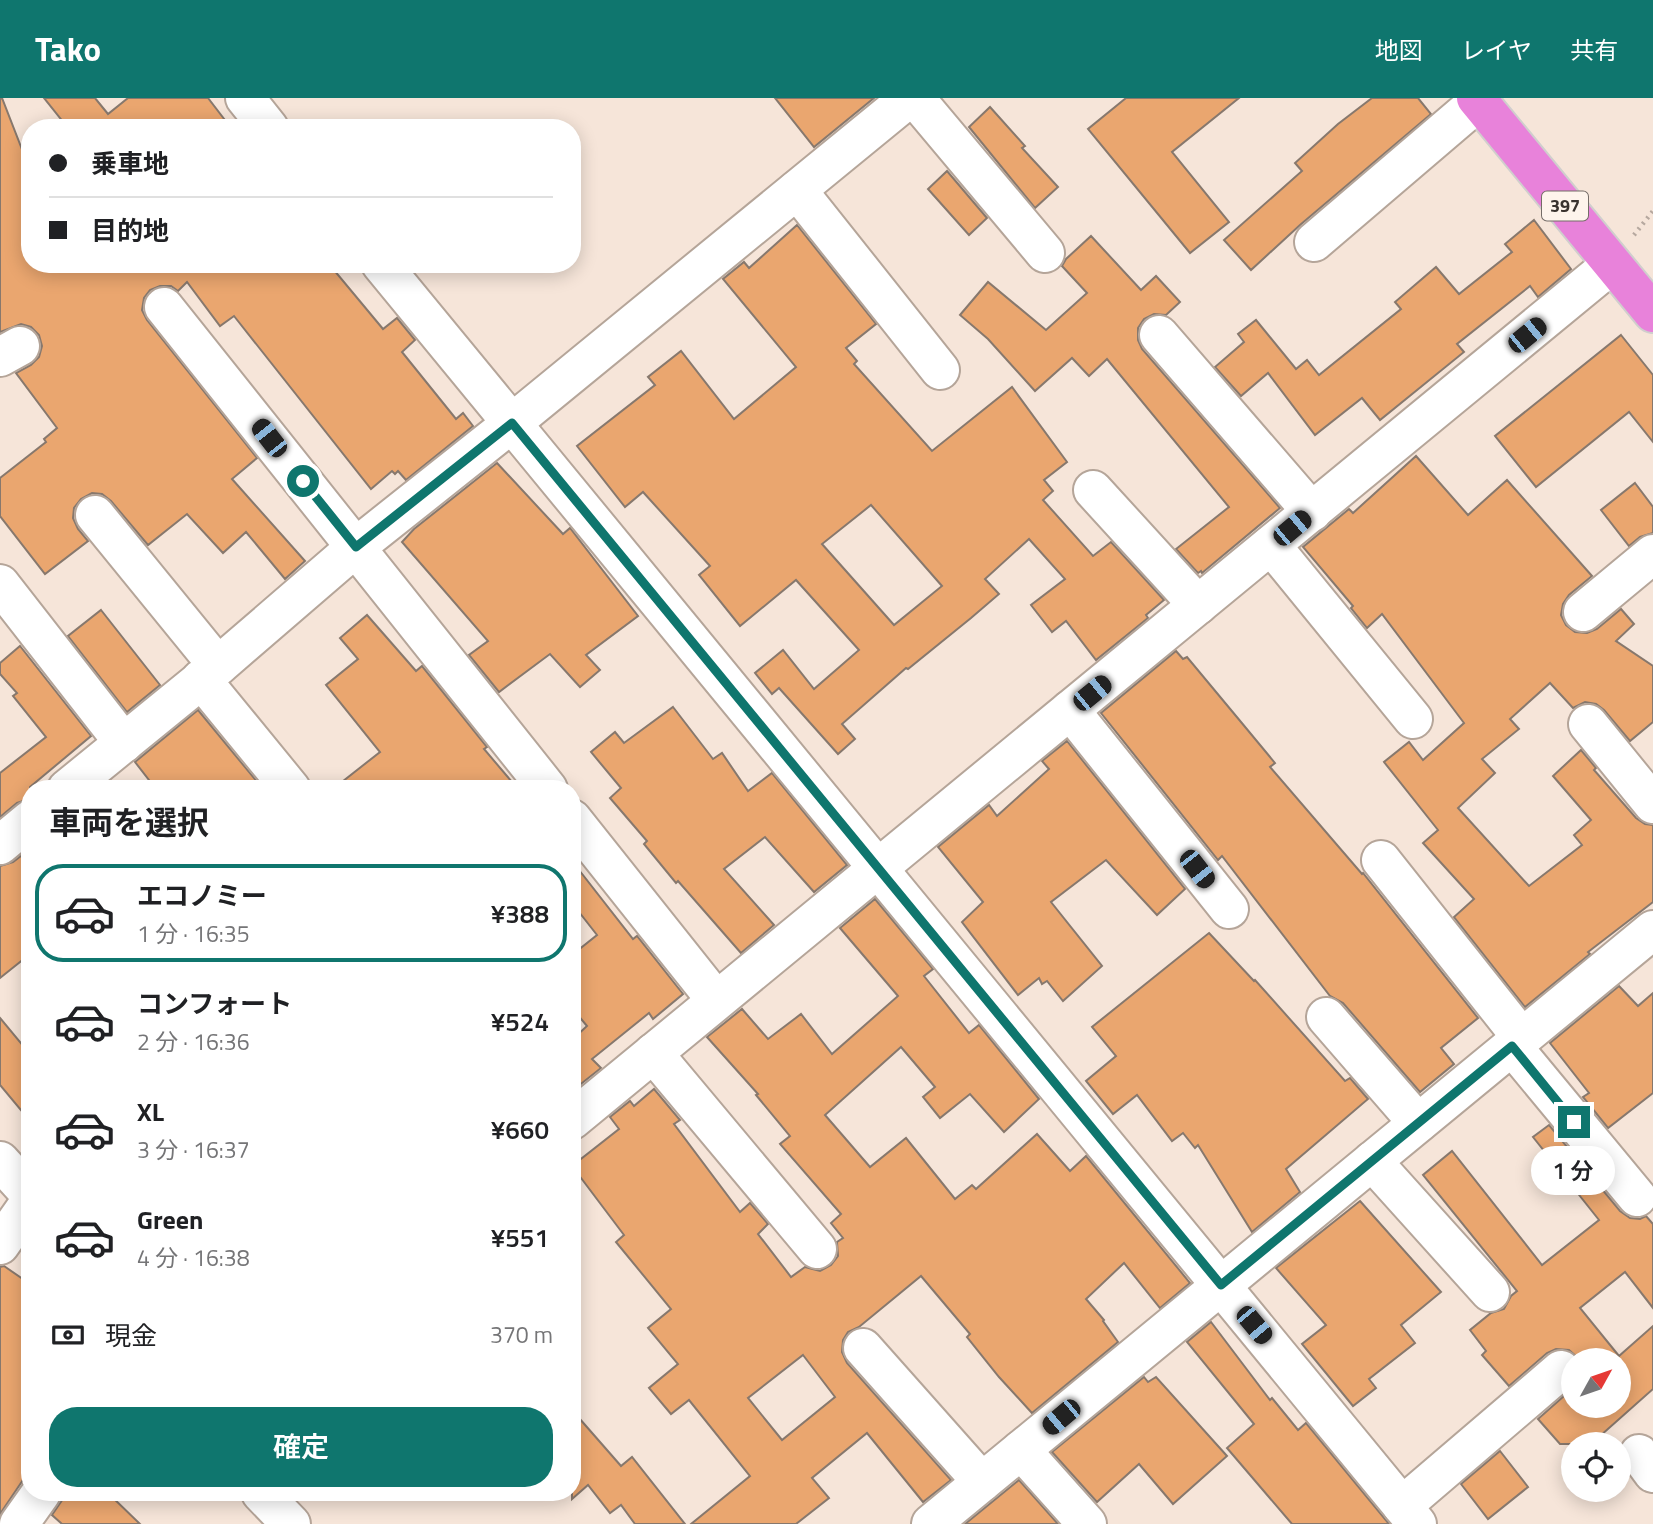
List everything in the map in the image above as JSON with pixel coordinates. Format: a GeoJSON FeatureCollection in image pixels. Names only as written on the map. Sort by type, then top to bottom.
{"type":"FeatureCollection","features":[{"type":"Feature","properties":{"kind":"highway","name":"397"},"geometry":{"type":"LineString","coordinates":[[1478,100],[1653,313]]}},
{"type":"Feature","properties":{"kind":"street"},"geometry":{"type":"LineString","coordinates":[[245,98],[262,119]]}},
{"type":"Feature","properties":{"kind":"street"},"geometry":{"type":"LineString","coordinates":[[78,780],[356,547],[909,98]]}},
{"type":"Feature","properties":{"kind":"street"},"geometry":{"type":"LineString","coordinates":[[915,98],[1045,253]]}},
{"type":"Feature","properties":{"kind":"street"},"geometry":{"type":"LineString","coordinates":[[1314,242],[1478,100]]}},
{"type":"Feature","properties":{"kind":"street"},"geometry":{"type":"LineString","coordinates":[[797,190],[940,370]]}},
{"type":"Feature","properties":{"kind":"street"},"geometry":{"type":"LineString","coordinates":[[581,1113],[1612,264]]}},
{"type":"Feature","properties":{"kind":"street"},"geometry":{"type":"LineString","coordinates":[[389,273],[1410,1515],[1561,1370]]}},
{"type":"Feature","properties":{"kind":"street"},"geometry":{"type":"LineString","coordinates":[[164,307],[541,780]]}},
{"type":"Feature","properties":{"kind":"street"},"geometry":{"type":"LineString","coordinates":[[1158,335],[1312,512]]}},
{"type":"Feature","properties":{"kind":"street"},"geometry":{"type":"LineString","coordinates":[[1093,490],[1198,605]]}},
{"type":"Feature","properties":{"kind":"street"},"geometry":{"type":"LineString","coordinates":[[95,515],[285,780]]}},
{"type":"Feature","properties":{"kind":"street"},"geometry":{"type":"LineString","coordinates":[[1271,545],[1413,719]]}},
{"type":"Feature","properties":{"kind":"street"},"geometry":{"type":"LineString","coordinates":[[1583,612],[1653,554]]}},
{"type":"Feature","properties":{"kind":"street"},"geometry":{"type":"LineString","coordinates":[[0,584],[124,743]]}},
{"type":"Feature","properties":{"kind":"street"},"geometry":{"type":"LineString","coordinates":[[1070,710],[1228,909]]}},
{"type":"Feature","properties":{"kind":"street"},"geometry":{"type":"LineString","coordinates":[[1588,724],[1653,804]]}},
{"type":"Feature","properties":{"kind":"street"},"geometry":{"type":"LineString","coordinates":[[0,845],[21,828]]}},
{"type":"Feature","properties":{"kind":"street"},"geometry":{"type":"LineString","coordinates":[[581,830],[716,1000]]}},
{"type":"Feature","properties":{"kind":"street"},"geometry":{"type":"LineString","coordinates":[[1381,860],[1637,1197]]}},
{"type":"Feature","properties":{"kind":"street"},"geometry":{"type":"LineString","coordinates":[[932,1524],[1418,1123],[1651,935]]}},
{"type":"Feature","properties":{"kind":"street"},"geometry":{"type":"LineString","coordinates":[[1326,1017],[1418,1123]]}},
{"type":"Feature","properties":{"kind":"street"},"geometry":{"type":"LineString","coordinates":[[653,1054],[817,1248]]}},
{"type":"Feature","properties":{"kind":"street"},"geometry":{"type":"LineString","coordinates":[[0,1161],[21,1184]]}},
{"type":"Feature","properties":{"kind":"street"},"geometry":{"type":"LineString","coordinates":[[1372,1161],[1490,1292]]}},
{"type":"Feature","properties":{"kind":"street"},"geometry":{"type":"LineString","coordinates":[[0,1245],[21,1215]]}},
{"type":"Feature","properties":{"kind":"street"},"geometry":{"type":"LineString","coordinates":[[863,1348],[982,1482]]}},
{"type":"Feature","properties":{"kind":"street"},"geometry":{"type":"LineString","coordinates":[[1021,1450],[1087,1524]]}},
{"type":"Feature","properties":{"kind":"street"},"geometry":{"type":"LineString","coordinates":[[19,1524],[35,1501]]}},
{"type":"Feature","properties":{"kind":"street"},"geometry":{"type":"LineString","coordinates":[[269,1501],[291,1524]]}},
{"type":"Feature","properties":{"kind":"building"},"geometry":{"type":"Polygon","coordinates":[[[2,98],[21,147],[21,273],[336,273],[383,329],[397,318],[415,340],[402,352],[456,419],[463,413],[473,426],[406,480],[398,471],[395,474],[392,471],[371,489],[234,316],[220,326],[187,282],[178,291],[171,286],[160,286],[150,290],[144,298],[142,310],[147,320],[257,458],[232,479],[305,561],[285,579],[246,532],[223,553],[187,514],[148,545],[111,501],[102,494],[92,493],[81,499],[74,508],[73,518],[88,541],[45,574],[0,516],[0,478],[46,442],[44,439],[57,428],[16,373],[39,357],[42,346],[39,335],[31,327],[21,324],[0,332],[2,98]]]}},
{"type":"Feature","properties":{"kind":"building"},"geometry":{"type":"Polygon","coordinates":[[[44,98],[95,98],[108,114],[128,98],[208,98],[224,119],[61,119],[44,98]]]}},
{"type":"Feature","properties":{"kind":"building"},"geometry":{"type":"Polygon","coordinates":[[[775,98],[874,98],[814,147],[775,98]]]}},
{"type":"Feature","properties":{"kind":"building"},"geometry":{"type":"Polygon","coordinates":[[[1126,98],[1239,98],[1172,152],[1229,222],[1190,253],[1088,129],[1126,98]]]}},
{"type":"Feature","properties":{"kind":"building"},"geometry":{"type":"Polygon","coordinates":[[[1372,98],[1418,98],[1431,114],[1251,270],[1224,240],[1302,171],[1295,163],[1372,98]]]}},
{"type":"Feature","properties":{"kind":"building"},"geometry":{"type":"Polygon","coordinates":[[[990,107],[1025,146],[1022,148],[1058,187],[1035,208],[969,127],[990,107]]]}},
{"type":"Feature","properties":{"kind":"building"},"geometry":{"type":"Polygon","coordinates":[[[947,171],[987,218],[969,235],[928,189],[947,171]]]}},
{"type":"Feature","properties":{"kind":"building"},"geometry":{"type":"Polygon","coordinates":[[[1534,220],[1571,269],[1538,297],[1530,286],[1457,344],[1464,352],[1380,420],[1362,398],[1315,435],[1268,373],[1241,396],[1215,367],[1244,342],[1238,334],[1256,320],[1296,369],[1307,360],[1319,375],[1401,309],[1395,302],[1436,267],[1459,294],[1512,252],[1505,244],[1534,220]]]}},
{"type":"Feature","properties":{"kind":"building"},"geometry":{"type":"Polygon","coordinates":[[[797,225],[876,324],[846,348],[857,361],[854,364],[932,451],[1012,387],[1067,462],[1044,480],[1053,491],[1043,500],[1093,556],[1111,542],[1164,600],[1146,615],[1148,618],[1096,660],[1066,621],[1052,632],[1031,605],[1065,579],[1029,539],[985,579],[999,594],[906,668],[842,724],[855,739],[838,754],[779,688],[772,694],[755,673],[783,650],[814,689],[859,650],[796,580],[740,626],[699,575],[710,566],[643,492],[625,507],[577,446],[655,385],[648,377],[681,351],[734,419],[796,367],[723,279],[744,262],[749,268],[797,225]],[[871,505],[822,544],[894,625],[942,586],[871,505]]]}},
{"type":"Feature","properties":{"kind":"building"},"geometry":{"type":"Polygon","coordinates":[[[1091,236],[1141,290],[1156,276],[1180,302],[1166,315],[1154,314],[1144,319],[1138,328],[1138,340],[1142,349],[1280,508],[1202,573],[1198,573],[1176,549],[1229,507],[1107,359],[1089,376],[1072,358],[1035,391],[988,339],[960,315],[988,282],[1046,330],[1087,293],[1062,266],[1091,236]]]}},
{"type":"Feature","properties":{"kind":"building"},"geometry":{"type":"Polygon","coordinates":[[[1621,335],[1653,375],[1653,442],[1629,412],[1536,487],[1495,436],[1621,335]]]}},
{"type":"Feature","properties":{"kind":"building"},"geometry":{"type":"Polygon","coordinates":[[[1416,456],[1468,515],[1507,480],[1592,576],[1569,595],[1563,604],[1561,615],[1566,625],[1575,632],[1587,633],[1597,629],[1621,609],[1634,624],[1616,641],[1653,666],[1653,722],[1630,741],[1596,704],[1585,702],[1573,708],[1550,683],[1510,719],[1519,729],[1482,759],[1495,773],[1458,808],[1529,886],[1582,845],[1574,835],[1591,820],[1553,776],[1581,750],[1596,768],[1594,770],[1636,818],[1645,824],[1653,825],[1653,902],[1588,952],[1590,954],[1525,1007],[1454,917],[1474,899],[1423,843],[1438,830],[1384,762],[1409,742],[1423,760],[1464,723],[1382,614],[1367,628],[1351,608],[1353,606],[1303,547],[1349,509],[1353,513],[1416,456]]]}},
{"type":"Feature","properties":{"kind":"building"},"geometry":{"type":"Polygon","coordinates":[[[497,463],[563,534],[570,528],[638,616],[586,655],[600,670],[580,687],[550,654],[499,692],[469,655],[488,641],[402,542],[414,529],[497,463]]]}},
{"type":"Feature","properties":{"kind":"building"},"geometry":{"type":"Polygon","coordinates":[[[1635,483],[1653,507],[1653,533],[1640,537],[1629,546],[1601,510],[1635,483]]]}},
{"type":"Feature","properties":{"kind":"building"},"geometry":{"type":"Polygon","coordinates":[[[101,610],[160,685],[127,712],[68,636],[101,610]]]}},
{"type":"Feature","properties":{"kind":"building"},"geometry":{"type":"Polygon","coordinates":[[[367,615],[416,671],[422,666],[510,780],[344,780],[380,752],[326,685],[358,659],[340,638],[367,615]]]}},
{"type":"Feature","properties":{"kind":"building"},"geometry":{"type":"Polygon","coordinates":[[[20,646],[91,736],[38,780],[21,780],[21,802],[0,817],[0,773],[46,737],[13,696],[17,693],[0,674],[0,663],[20,646]]]}},
{"type":"Feature","properties":{"kind":"building"},"geometry":{"type":"Polygon","coordinates":[[[1176,651],[1183,659],[1187,657],[1275,763],[1270,767],[1363,873],[1478,1018],[1441,1048],[1454,1064],[1420,1092],[1343,1003],[1330,996],[1222,856],[1218,860],[1101,713],[1176,651]]]}},
{"type":"Feature","properties":{"kind":"building"},"geometry":{"type":"Polygon","coordinates":[[[673,707],[713,759],[722,753],[748,791],[772,773],[847,865],[814,892],[765,837],[724,869],[774,925],[741,953],[644,844],[647,841],[610,798],[621,788],[591,752],[615,732],[624,743],[673,707]]]}},
{"type":"Feature","properties":{"kind":"building"},"geometry":{"type":"Polygon","coordinates":[[[198,710],[256,780],[149,780],[135,762],[198,710]]]}},
{"type":"Feature","properties":{"kind":"building"},"geometry":{"type":"Polygon","coordinates":[[[1067,741],[1185,889],[1157,915],[1106,860],[1051,902],[1102,966],[1063,1001],[1047,981],[1042,984],[1039,978],[1018,995],[962,922],[983,902],[938,847],[989,805],[997,816],[1049,769],[1042,761],[1067,741]]]}},
{"type":"Feature","properties":{"kind":"building"},"geometry":{"type":"Polygon","coordinates":[[[21,856],[21,961],[0,978],[0,866],[21,856]]]}},
{"type":"Feature","properties":{"kind":"building"},"geometry":{"type":"Polygon","coordinates":[[[581,873],[633,939],[637,936],[683,994],[653,1019],[649,1013],[592,1059],[601,1068],[581,1084],[581,1032],[587,1026],[581,1019],[581,948],[597,935],[581,915],[581,873]]]}},
{"type":"Feature","properties":{"kind":"building"},"geometry":{"type":"Polygon","coordinates":[[[875,899],[933,969],[924,976],[969,1033],[979,1025],[1039,1099],[1004,1132],[970,1094],[940,1118],[923,1097],[935,1087],[901,1047],[825,1115],[870,1167],[906,1138],[955,1199],[972,1185],[976,1189],[1037,1134],[1070,1171],[1086,1156],[1190,1283],[1160,1308],[1124,1263],[1086,1299],[1118,1342],[1032,1413],[999,1377],[967,1337],[970,1334],[921,1276],[859,1327],[848,1332],[843,1340],[842,1352],[847,1363],[951,1480],[923,1502],[867,1433],[812,1478],[829,1498],[796,1524],[691,1524],[750,1476],[689,1400],[671,1414],[649,1388],[678,1364],[648,1328],[671,1309],[616,1242],[624,1235],[581,1178],[581,1159],[619,1129],[610,1117],[630,1101],[634,1106],[654,1089],[680,1120],[674,1124],[740,1212],[750,1203],[768,1224],[758,1234],[791,1277],[805,1267],[820,1271],[831,1265],[838,1256],[837,1242],[843,1238],[831,1223],[841,1214],[780,1144],[790,1136],[756,1095],[758,1094],[707,1037],[742,1009],[768,1039],[801,1014],[832,1054],[898,996],[840,928],[875,899]],[[803,1355],[748,1398],[782,1440],[835,1397],[803,1355]]]}},
{"type":"Feature","properties":{"kind":"building"},"geometry":{"type":"Polygon","coordinates":[[[1209,933],[1345,1081],[1350,1078],[1368,1099],[1286,1169],[1300,1192],[1252,1232],[1198,1145],[1195,1148],[1183,1133],[1172,1141],[1137,1095],[1113,1114],[1086,1081],[1116,1056],[1092,1027],[1209,933]]]}},
{"type":"Feature","properties":{"kind":"building"},"geometry":{"type":"Polygon","coordinates":[[[1619,986],[1638,1006],[1653,993],[1653,1093],[1608,1128],[1583,1097],[1589,1093],[1550,1043],[1619,986]]]}},
{"type":"Feature","properties":{"kind":"building"},"geometry":{"type":"Polygon","coordinates":[[[0,1018],[21,1043],[21,1110],[0,1085],[0,1018]]]}},
{"type":"Feature","properties":{"kind":"building"},"geometry":{"type":"Polygon","coordinates":[[[1549,1125],[1620,1211],[1630,1218],[1640,1219],[1646,1216],[1653,1224],[1653,1308],[1625,1272],[1580,1308],[1612,1348],[1556,1349],[1547,1353],[1509,1386],[1482,1355],[1486,1351],[1470,1330],[1491,1313],[1504,1309],[1517,1291],[1423,1175],[1452,1151],[1542,1265],[1599,1220],[1533,1137],[1549,1125]]]}},
{"type":"Feature","properties":{"kind":"building"},"geometry":{"type":"Polygon","coordinates":[[[1360,1201],[1441,1292],[1401,1325],[1415,1343],[1369,1379],[1376,1388],[1353,1406],[1302,1344],[1326,1325],[1276,1268],[1360,1201]]]}},
{"type":"Feature","properties":{"kind":"building"},"geometry":{"type":"Polygon","coordinates":[[[4,1266],[21,1278],[21,1483],[0,1514],[0,1267],[4,1266]]]}},
{"type":"Feature","properties":{"kind":"building"},"geometry":{"type":"Polygon","coordinates":[[[1211,1322],[1270,1400],[1272,1398],[1298,1430],[1306,1423],[1389,1524],[1292,1524],[1227,1448],[1254,1424],[1187,1342],[1211,1322]]]}},
{"type":"Feature","properties":{"kind":"building"},"geometry":{"type":"Polygon","coordinates":[[[1653,1326],[1653,1389],[1631,1409],[1631,1348],[1628,1348],[1653,1326]]]}},
{"type":"Feature","properties":{"kind":"building"},"geometry":{"type":"Polygon","coordinates":[[[1144,1377],[1148,1382],[1156,1377],[1227,1456],[1173,1504],[1139,1464],[1097,1502],[1052,1452],[1144,1377]]]}},
{"type":"Feature","properties":{"kind":"building"},"geometry":{"type":"Polygon","coordinates":[[[1561,1399],[1561,1418],[1620,1418],[1605,1432],[1561,1432],[1561,1444],[1538,1419],[1561,1399]]]}},
{"type":"Feature","properties":{"kind":"building"},"geometry":{"type":"Polygon","coordinates":[[[581,1420],[621,1466],[632,1457],[685,1524],[635,1524],[621,1505],[610,1513],[588,1485],[581,1491],[581,1420]]]}},
{"type":"Feature","properties":{"kind":"building"},"geometry":{"type":"Polygon","coordinates":[[[1500,1451],[1528,1487],[1488,1519],[1461,1484],[1500,1451]]]}},
{"type":"Feature","properties":{"kind":"building"},"geometry":{"type":"Polygon","coordinates":[[[1019,1480],[1058,1524],[965,1524],[1019,1480]]]}},
{"type":"Feature","properties":{"kind":"building"},"geometry":{"type":"Polygon","coordinates":[[[62,1501],[116,1501],[140,1524],[62,1524],[52,1515],[62,1501]]]}},
{"type":"Feature","properties":{"kind":"route"},"geometry":{"type":"LineString","coordinates":[[303,481],[356,547],[512,423],[1221,1285],[1512,1046],[1574,1122]]}}]}
